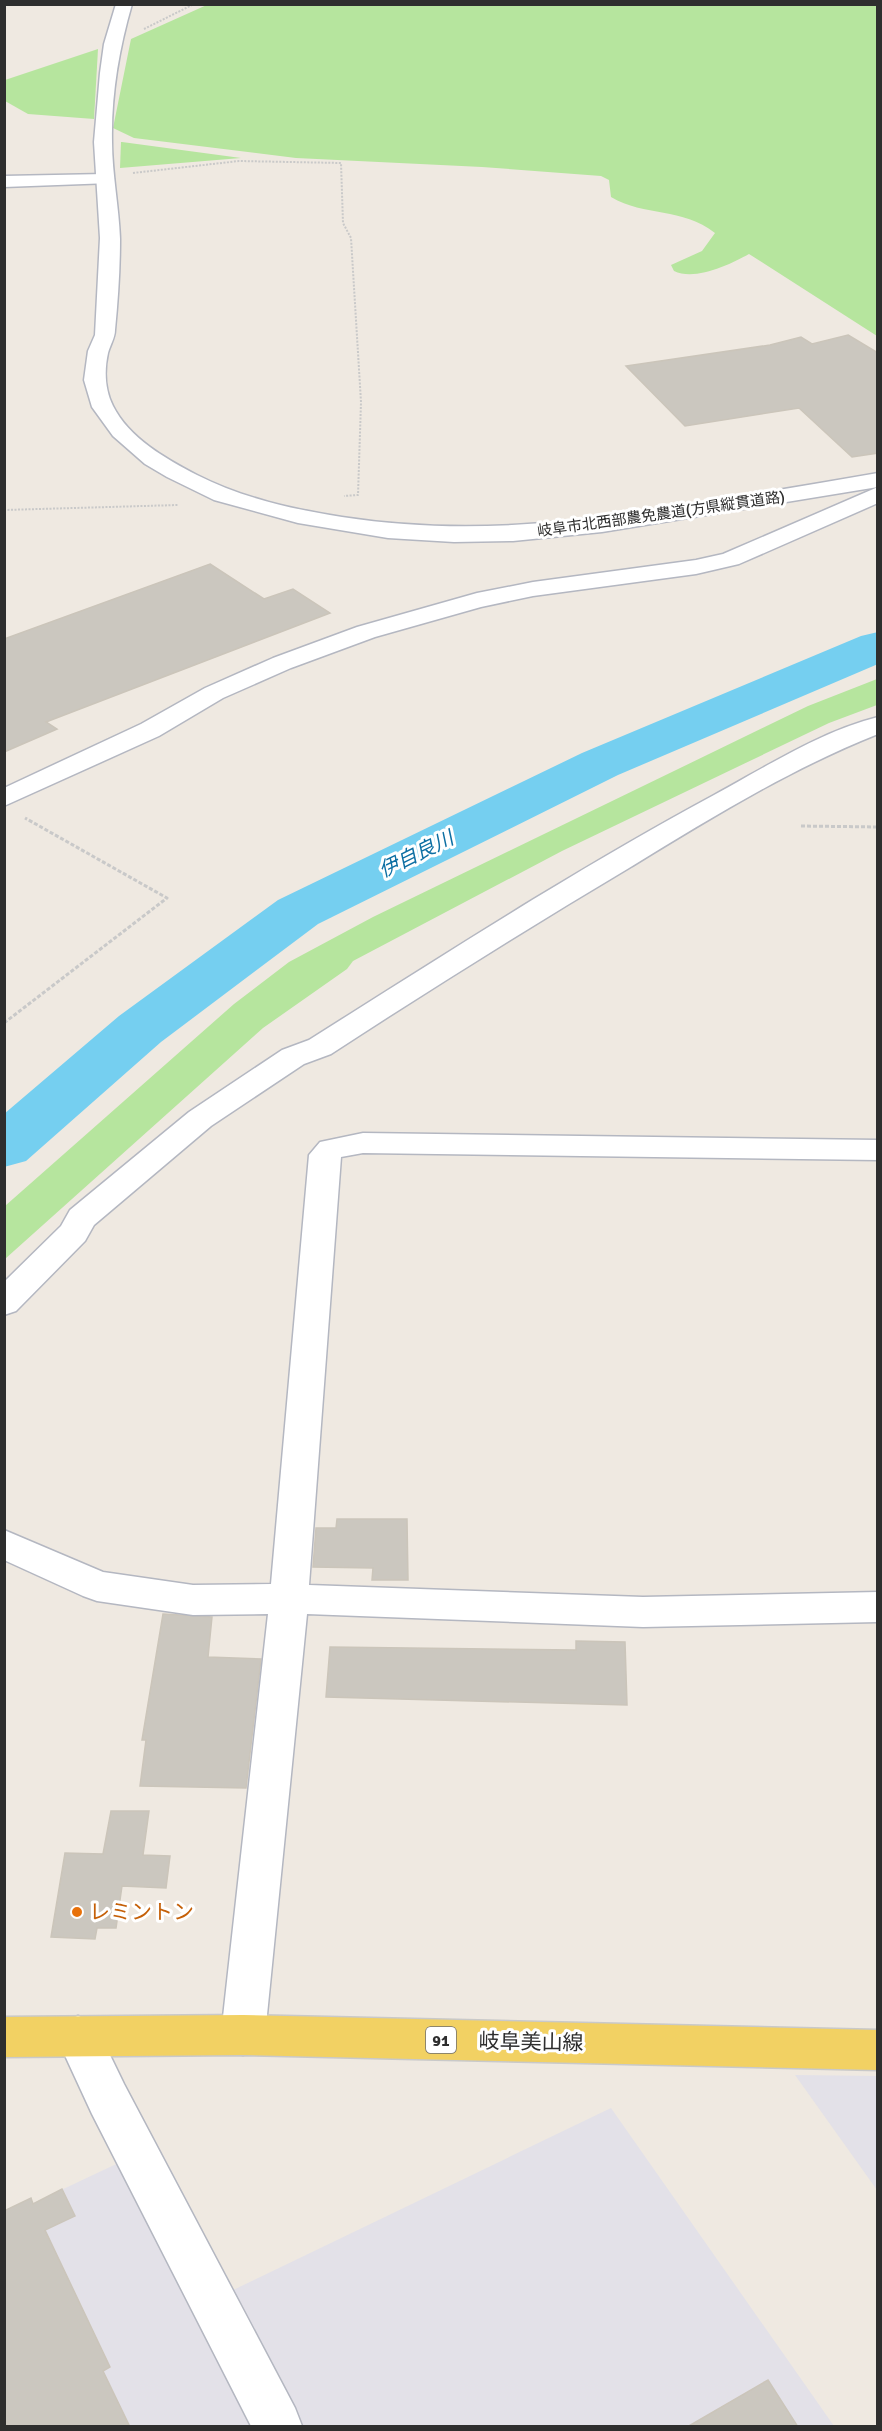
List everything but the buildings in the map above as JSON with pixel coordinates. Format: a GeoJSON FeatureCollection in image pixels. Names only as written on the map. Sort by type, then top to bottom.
{"type":"FeatureCollection","features":[{"type":"Feature","properties":{"kind":"main road","name":"岐阜美山線"},"geometry":{"type":"LineString","coordinates":[[4,2037],[243,2035],[878,2050]]}},
{"type":"Feature","properties":{"kind":"street"},"geometry":{"type":"LineString","coordinates":[[112,44],[124,4]]}},
{"type":"Feature","properties":{"kind":"street","name":"岐阜市北西部農免農道(方県縦貫道路)"},"geometry":{"type":"LineString","coordinates":[[112,44],[103,142],[110,238],[105,335],[93,369],[99,402],[120,432],[154,461],[199,485],[248,503],[295,516],[371,529],[453,535],[534,533],[625,522],[878,480]]}},
{"type":"Feature","properties":{"kind":"street"},"geometry":{"type":"LineString","coordinates":[[4,182],[105,178]]}},
{"type":"Feature","properties":{"kind":"street"},"geometry":{"type":"LineString","coordinates":[[12,806],[224,689],[282,663],[366,632],[488,598],[533,589],[696,567],[731,559],[878,495]]}},
{"type":"Feature","properties":{"kind":"street"},"geometry":{"type":"LineString","coordinates":[[851,505],[878,513]]}},
{"type":"Feature","properties":{"kind":"street"},"geometry":{"type":"LineString","coordinates":[[4,1303],[73,1233],[82,1218],[200,1119],[284,1064],[320,1047],[467,954],[693,818],[822,747],[878,725]]}},
{"type":"Feature","properties":{"kind":"street"},"geometry":{"type":"LineString","coordinates":[[243,2035],[289,1599],[325,1155],[331,1149],[363,1143],[878,1150]]}},
{"type":"Feature","properties":{"kind":"street"},"geometry":{"type":"LineString","coordinates":[[4,1544],[97,1586],[193,1600],[289,1599],[643,1612],[878,1606]]}},
{"type":"Feature","properties":{"kind":"street"},"geometry":{"type":"LineString","coordinates":[[78,2036],[108,2099],[277,2427]]}},
{"type":"Feature","properties":{"kind":"path"},"geometry":{"type":"LineString","coordinates":[[112,44],[194,4]]}},
{"type":"Feature","properties":{"kind":"path"},"geometry":{"type":"LineString","coordinates":[[105,178],[239,161],[341,163],[343,223],[351,238],[361,402],[358,495],[336,497]]}},
{"type":"Feature","properties":{"kind":"path"},"geometry":{"type":"LineString","coordinates":[[4,510],[179,505]]}},
{"type":"Feature","properties":{"kind":"path"},"geometry":{"type":"LineString","coordinates":[[4,1023],[167,898],[12,806]]}},
{"type":"Feature","properties":{"kind":"path"},"geometry":{"type":"LineString","coordinates":[[801,826],[878,827]]}},
{"type":"Feature","properties":{"kind":"shaded area"},"geometry":{"type":"Polygon","coordinates":[[[795,2075],[877,2076],[877,2190],[795,2075]]]}},
{"type":"Feature","properties":{"kind":"shaded area"},"geometry":{"type":"Polygon","coordinates":[[[611,2108],[834,2426],[299,2426],[227,2293],[611,2108]]]}},
{"type":"Feature","properties":{"kind":"shaded area"},"geometry":{"type":"Polygon","coordinates":[[[129,2158],[264,2426],[5,2426],[4,2217],[129,2158]]]}},
{"type":"Feature","properties":{"kind":"green space"},"geometry":{"type":"Polygon","coordinates":[[[209,4],[877,5],[877,336],[749,254],[732,263],[702,273],[682,274],[674,271],[671,265],[702,251],[715,233],[690,219],[637,207],[611,197],[609,180],[601,176],[482,167],[296,158],[134,138],[113,128],[131,39],[209,4]]]}},
{"type":"Feature","properties":{"kind":"green space"},"geometry":{"type":"Polygon","coordinates":[[[98,49],[94,119],[28,114],[5,101],[5,80],[98,49]]]}},
{"type":"Feature","properties":{"kind":"green space"},"geometry":{"type":"Polygon","coordinates":[[[122,142],[241,158],[120,168],[122,142]]]}},
{"type":"Feature","properties":{"kind":"green space"},"geometry":{"type":"Polygon","coordinates":[[[877,679],[877,705],[829,723],[562,851],[353,961],[347,969],[263,1028],[5,1259],[5,1206],[234,1004],[289,962],[373,917],[808,706],[877,679]]]}},
{"type":"Feature","properties":{"kind":"waterway","name":"伊自良川"},"geometry":{"type":"LineString","coordinates":[[4,1147],[140,1029],[298,912],[600,764],[878,646]]}},
{"type":"Feature","properties":{"kind":"place","name":"レミントン"},"geometry":{"type":"Point","coordinates":[77,1912]}}]}
